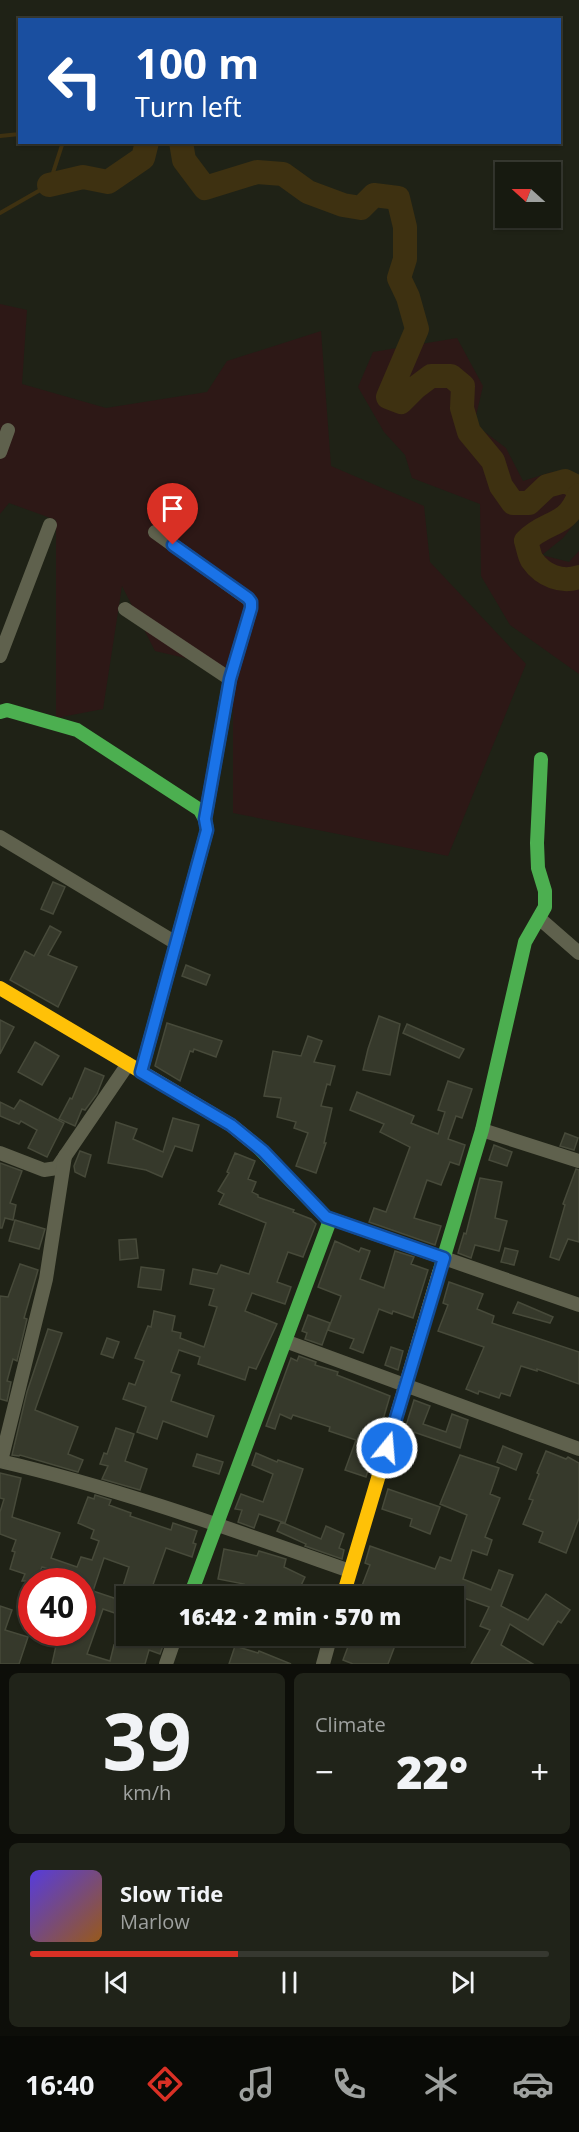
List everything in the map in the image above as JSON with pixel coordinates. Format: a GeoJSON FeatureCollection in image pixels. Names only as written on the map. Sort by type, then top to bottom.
{"type":"FeatureCollection","features":[{"type":"Feature","properties":{"kind":"street"},"geometry":{"type":"LineString","coordinates":[[0,452],[8,430]]}},
{"type":"Feature","properties":{"kind":"street"},"geometry":{"type":"LineString","coordinates":[[0,656],[50,525]]}},
{"type":"Feature","properties":{"kind":"street"},"geometry":{"type":"LineString","coordinates":[[155,532],[251,602],[230,679],[205,819]]}},
{"type":"Feature","properties":{"kind":"street"},"geometry":{"type":"LineString","coordinates":[[125,609],[230,679]]}},
{"type":"Feature","properties":{"kind":"street"},"geometry":{"type":"LineString","coordinates":[[0,712],[7,710],[77,730],[200,810],[205,819],[207,830],[141,1072]]}},
{"type":"Feature","properties":{"kind":"street"},"geometry":{"type":"LineString","coordinates":[[346,1586],[482,1130],[525,942],[546,907],[545,891],[538,868],[541,759]]}},
{"type":"Feature","properties":{"kind":"street"},"geometry":{"type":"LineString","coordinates":[[0,837],[176,943]]}},
{"type":"Feature","properties":{"kind":"street"},"geometry":{"type":"LineString","coordinates":[[540,919],[579,953]]}},
{"type":"Feature","properties":{"kind":"street"},"geometry":{"type":"LineString","coordinates":[[0,988],[231,1125],[263,1151],[326,1217],[328,1223],[328,1229],[194,1586]]}},
{"type":"Feature","properties":{"kind":"street"},"geometry":{"type":"LineString","coordinates":[[0,1153],[44,1170],[57,1168],[128,1064]]}},
{"type":"Feature","properties":{"kind":"street"},"geometry":{"type":"LineString","coordinates":[[482,1130],[579,1161]]}},
{"type":"Feature","properties":{"kind":"street"},"geometry":{"type":"LineString","coordinates":[[65,1156],[46,1279],[0,1461],[34,1469],[216,1524],[350,1571]]}},
{"type":"Feature","properties":{"kind":"street"},"geometry":{"type":"LineString","coordinates":[[326,1217],[579,1305]]}},
{"type":"Feature","properties":{"kind":"street"},"geometry":{"type":"LineString","coordinates":[[285,1341],[579,1449]]}},
{"type":"Feature","properties":{"kind":"street"},"geometry":{"type":"LineString","coordinates":[[165,1664],[172,1646]]}},
{"type":"Feature","properties":{"kind":"street"},"geometry":{"type":"LineString","coordinates":[[323,1664],[328,1646]]}},
{"type":"Feature","properties":{"kind":"shaded area"},"geometry":{"type":"Polygon","coordinates":[[[0,304],[27,310],[22,384],[106,408],[207,392],[227,361],[321,331],[331,466],[424,506],[430,562],[526,664],[448,856],[233,813],[233,669],[155,651],[122,586],[103,709],[56,718],[56,520],[9,503],[0,514],[0,304]]]}},
{"type":"Feature","properties":{"kind":"shaded area"},"geometry":{"type":"Polygon","coordinates":[[[457,338],[483,386],[474,424],[506,448],[523,481],[552,472],[579,477],[579,518],[563,538],[542,555],[569,562],[579,551],[579,674],[510,625],[481,576],[480,504],[412,478],[405,455],[384,432],[358,387],[373,352],[457,338]]]}},
{"type":"Feature","properties":{"kind":"building"},"geometry":{"type":"Polygon","coordinates":[[[53,882],[65,887],[53,914],[41,909],[53,882]]]}},
{"type":"Feature","properties":{"kind":"building"},"geometry":{"type":"Polygon","coordinates":[[[50,926],[61,932],[48,955],[77,967],[58,1007],[10,980],[25,951],[34,956],[50,926]]]}},
{"type":"Feature","properties":{"kind":"building"},"geometry":{"type":"Polygon","coordinates":[[[186,965],[210,975],[206,985],[182,976],[186,965]]]}},
{"type":"Feature","properties":{"kind":"building"},"geometry":{"type":"Polygon","coordinates":[[[379,1016],[400,1024],[390,1075],[363,1070],[379,1016]]]}},
{"type":"Feature","properties":{"kind":"building"},"geometry":{"type":"Polygon","coordinates":[[[0,1020],[14,1027],[0,1054],[0,1020]]]}},
{"type":"Feature","properties":{"kind":"building"},"geometry":{"type":"Polygon","coordinates":[[[167,1023],[222,1041],[216,1057],[194,1049],[193,1052],[190,1051],[180,1081],[155,1066],[167,1023]]]}},
{"type":"Feature","properties":{"kind":"building"},"geometry":{"type":"Polygon","coordinates":[[[407,1024],[464,1049],[459,1058],[403,1033],[407,1024]]]}},
{"type":"Feature","properties":{"kind":"building"},"geometry":{"type":"Polygon","coordinates":[[[308,1036],[322,1041],[314,1062],[335,1066],[321,1106],[332,1108],[324,1143],[326,1143],[316,1173],[296,1166],[308,1133],[294,1128],[296,1122],[277,1117],[281,1098],[264,1096],[273,1051],[301,1056],[308,1036]]]}},
{"type":"Feature","properties":{"kind":"building"},"geometry":{"type":"Polygon","coordinates":[[[35,1042],[59,1056],[42,1085],[18,1072],[35,1042]]]}},
{"type":"Feature","properties":{"kind":"building"},"geometry":{"type":"Polygon","coordinates":[[[85,1068],[104,1076],[97,1094],[85,1110],[82,1109],[75,1126],[59,1119],[70,1098],[72,1099],[85,1068]]]}},
{"type":"Feature","properties":{"kind":"building"},"geometry":{"type":"Polygon","coordinates":[[[448,1081],[472,1089],[462,1118],[456,1116],[448,1139],[465,1145],[459,1165],[450,1162],[441,1185],[427,1180],[414,1218],[441,1226],[435,1245],[369,1222],[374,1208],[386,1212],[410,1147],[380,1132],[384,1124],[350,1110],[357,1092],[414,1116],[411,1123],[438,1134],[445,1112],[438,1110],[448,1081]]]}},
{"type":"Feature","properties":{"kind":"building"},"geometry":{"type":"Polygon","coordinates":[[[20,1100],[64,1123],[47,1157],[28,1148],[37,1130],[21,1121],[19,1124],[0,1116],[0,1102],[14,1109],[20,1100]]]}},
{"type":"Feature","properties":{"kind":"building"},"geometry":{"type":"Polygon","coordinates":[[[173,1118],[199,1125],[192,1151],[175,1146],[162,1177],[146,1170],[108,1163],[116,1122],[137,1129],[133,1139],[163,1152],[173,1118]]]}},
{"type":"Feature","properties":{"kind":"building"},"geometry":{"type":"Polygon","coordinates":[[[565,1133],[578,1138],[574,1150],[560,1146],[565,1133]]]}},
{"type":"Feature","properties":{"kind":"building"},"geometry":{"type":"Polygon","coordinates":[[[494,1145],[512,1152],[507,1166],[489,1160],[494,1145]]]}},
{"type":"Feature","properties":{"kind":"building"},"geometry":{"type":"Polygon","coordinates":[[[80,1151],[91,1155],[85,1177],[75,1172],[74,1166],[80,1151]]]}},
{"type":"Feature","properties":{"kind":"building"},"geometry":{"type":"Polygon","coordinates":[[[235,1153],[255,1161],[248,1179],[256,1182],[252,1192],[258,1197],[294,1210],[293,1212],[311,1219],[316,1224],[303,1257],[288,1252],[277,1282],[291,1287],[285,1304],[252,1293],[245,1311],[277,1324],[256,1369],[249,1367],[245,1380],[198,1364],[200,1357],[179,1350],[171,1372],[180,1375],[171,1401],[214,1416],[207,1437],[163,1421],[157,1439],[137,1432],[146,1407],[123,1399],[129,1383],[135,1385],[144,1361],[135,1358],[148,1326],[151,1327],[154,1311],[175,1316],[172,1331],[181,1333],[180,1338],[204,1347],[217,1307],[209,1305],[214,1289],[190,1284],[193,1269],[217,1274],[221,1265],[249,1274],[266,1223],[219,1204],[224,1194],[218,1191],[229,1173],[227,1172],[235,1153]]]}},
{"type":"Feature","properties":{"kind":"building"},"geometry":{"type":"Polygon","coordinates":[[[0,1163],[22,1171],[10,1203],[16,1205],[13,1220],[5,1218],[2,1228],[0,1228],[0,1163]]]}},
{"type":"Feature","properties":{"kind":"building"},"geometry":{"type":"Polygon","coordinates":[[[576,1169],[579,1170],[579,1242],[568,1239],[559,1260],[550,1257],[565,1205],[563,1204],[576,1169]]]}},
{"type":"Feature","properties":{"kind":"building"},"geometry":{"type":"Polygon","coordinates":[[[480,1178],[502,1182],[495,1218],[507,1221],[499,1251],[475,1245],[471,1258],[458,1253],[464,1233],[466,1234],[480,1178]]]}},
{"type":"Feature","properties":{"kind":"building"},"geometry":{"type":"Polygon","coordinates":[[[15,1220],[45,1229],[39,1249],[9,1241],[15,1220]]]}},
{"type":"Feature","properties":{"kind":"building"},"geometry":{"type":"Polygon","coordinates":[[[136,1239],[138,1258],[120,1260],[119,1240],[136,1239]]]}},
{"type":"Feature","properties":{"kind":"building"},"geometry":{"type":"Polygon","coordinates":[[[335,1241],[359,1252],[361,1248],[370,1251],[360,1279],[384,1288],[395,1251],[414,1257],[411,1264],[428,1270],[413,1318],[379,1309],[363,1353],[350,1348],[354,1339],[328,1330],[341,1296],[318,1287],[335,1241]]]}},
{"type":"Feature","properties":{"kind":"building"},"geometry":{"type":"Polygon","coordinates":[[[505,1248],[518,1251],[514,1265],[501,1262],[505,1248]]]}},
{"type":"Feature","properties":{"kind":"building"},"geometry":{"type":"Polygon","coordinates":[[[20,1264],[38,1270],[24,1318],[27,1319],[17,1361],[13,1359],[7,1381],[11,1382],[7,1401],[0,1399],[0,1296],[8,1297],[20,1264]]]}},
{"type":"Feature","properties":{"kind":"building"},"geometry":{"type":"Polygon","coordinates":[[[141,1267],[164,1270],[161,1290],[138,1287],[141,1267]]]}},
{"type":"Feature","properties":{"kind":"building"},"geometry":{"type":"Polygon","coordinates":[[[449,1282],[483,1294],[477,1309],[494,1316],[492,1323],[579,1352],[579,1384],[537,1369],[537,1371],[521,1366],[510,1396],[501,1393],[499,1398],[466,1389],[484,1347],[438,1331],[448,1305],[443,1303],[449,1282]]]}},
{"type":"Feature","properties":{"kind":"building"},"geometry":{"type":"Polygon","coordinates":[[[518,1302],[553,1317],[550,1323],[513,1313],[518,1302]]]}},
{"type":"Feature","properties":{"kind":"building"},"geometry":{"type":"Polygon","coordinates":[[[308,1315],[330,1323],[322,1345],[305,1339],[307,1333],[302,1331],[308,1315]]]}},
{"type":"Feature","properties":{"kind":"building"},"geometry":{"type":"Polygon","coordinates":[[[48,1329],[62,1333],[35,1410],[78,1427],[68,1454],[83,1460],[78,1472],[20,1455],[12,1455],[27,1392],[48,1329]]]}},
{"type":"Feature","properties":{"kind":"building"},"geometry":{"type":"Polygon","coordinates":[[[107,1338],[119,1342],[113,1358],[101,1354],[107,1338]]]}},
{"type":"Feature","properties":{"kind":"building"},"geometry":{"type":"Polygon","coordinates":[[[391,1347],[403,1351],[398,1370],[385,1365],[391,1347]]]}},
{"type":"Feature","properties":{"kind":"building"},"geometry":{"type":"Polygon","coordinates":[[[299,1356],[316,1362],[315,1365],[338,1372],[337,1375],[390,1396],[366,1477],[345,1470],[356,1440],[329,1431],[330,1427],[293,1415],[291,1419],[280,1414],[275,1429],[266,1426],[291,1358],[297,1361],[299,1356]]]}},
{"type":"Feature","properties":{"kind":"building"},"geometry":{"type":"Polygon","coordinates":[[[414,1400],[430,1406],[423,1424],[446,1432],[452,1414],[468,1420],[460,1448],[405,1429],[414,1400]]]}},
{"type":"Feature","properties":{"kind":"building"},"geometry":{"type":"Polygon","coordinates":[[[116,1428],[134,1434],[125,1461],[147,1469],[140,1490],[102,1479],[108,1466],[100,1464],[104,1453],[107,1454],[116,1428]]]}},
{"type":"Feature","properties":{"kind":"building"},"geometry":{"type":"Polygon","coordinates":[[[503,1446],[522,1454],[516,1470],[497,1462],[503,1446]]]}},
{"type":"Feature","properties":{"kind":"building"},"geometry":{"type":"Polygon","coordinates":[[[546,1451],[566,1459],[568,1457],[579,1463],[579,1518],[566,1553],[539,1542],[543,1532],[523,1524],[533,1500],[529,1499],[546,1451]]]}},
{"type":"Feature","properties":{"kind":"building"},"geometry":{"type":"Polygon","coordinates":[[[256,1453],[303,1469],[285,1523],[259,1514],[254,1528],[238,1522],[242,1510],[235,1509],[241,1494],[263,1502],[273,1474],[252,1465],[256,1453]]]}},
{"type":"Feature","properties":{"kind":"building"},"geometry":{"type":"Polygon","coordinates":[[[197,1454],[223,1462],[219,1474],[193,1466],[197,1454]]]}},
{"type":"Feature","properties":{"kind":"building"},"geometry":{"type":"Polygon","coordinates":[[[460,1455],[499,1468],[490,1494],[500,1498],[485,1537],[492,1540],[487,1555],[472,1550],[463,1579],[491,1590],[499,1570],[513,1575],[501,1606],[528,1620],[546,1594],[570,1610],[561,1623],[558,1621],[543,1645],[510,1624],[501,1645],[533,1664],[471,1664],[490,1630],[480,1626],[489,1607],[464,1598],[464,1586],[362,1586],[370,1565],[365,1563],[370,1546],[435,1569],[440,1557],[451,1561],[467,1515],[440,1504],[460,1455]]]}},
{"type":"Feature","properties":{"kind":"building"},"geometry":{"type":"Polygon","coordinates":[[[0,1473],[21,1478],[12,1517],[60,1533],[51,1558],[77,1567],[81,1557],[92,1560],[99,1541],[91,1538],[94,1530],[78,1523],[88,1497],[94,1499],[95,1495],[111,1500],[109,1505],[131,1513],[130,1516],[171,1530],[173,1523],[197,1531],[193,1543],[196,1544],[192,1557],[166,1548],[153,1586],[123,1586],[129,1567],[104,1558],[96,1582],[96,1568],[18,1568],[18,1572],[10,1569],[16,1540],[0,1534],[0,1512],[4,1499],[0,1498],[0,1473]]]}},
{"type":"Feature","properties":{"kind":"building"},"geometry":{"type":"Polygon","coordinates":[[[388,1489],[440,1507],[430,1534],[410,1526],[412,1519],[382,1509],[388,1489]]]}},
{"type":"Feature","properties":{"kind":"building"},"geometry":{"type":"Polygon","coordinates":[[[281,1522],[321,1539],[326,1526],[344,1534],[339,1548],[344,1550],[342,1559],[305,1546],[306,1544],[277,1531],[281,1522]]]}},
{"type":"Feature","properties":{"kind":"building"},"geometry":{"type":"Polygon","coordinates":[[[224,1549],[257,1556],[259,1551],[286,1559],[284,1567],[305,1577],[301,1586],[244,1586],[244,1584],[218,1579],[224,1549]]]}},
{"type":"Feature","properties":{"kind":"building"},"geometry":{"type":"Polygon","coordinates":[[[96,1592],[116,1599],[116,1614],[103,1609],[96,1629],[96,1592]]]}},
{"type":"Feature","properties":{"kind":"building"},"geometry":{"type":"Polygon","coordinates":[[[0,1606],[12,1610],[5,1630],[18,1634],[18,1646],[25,1646],[19,1664],[0,1664],[0,1606]]]}},
{"type":"Feature","properties":{"kind":"building"},"geometry":{"type":"Polygon","coordinates":[[[114,1645],[163,1646],[160,1654],[149,1650],[145,1664],[52,1664],[56,1646],[90,1646],[87,1654],[110,1661],[114,1645]]]}},
{"type":"Feature","properties":{"kind":"building"},"geometry":{"type":"Polygon","coordinates":[[[235,1646],[258,1653],[259,1651],[291,1664],[229,1664],[235,1646]]]}},
{"type":"Feature","properties":{"kind":"building"},"geometry":{"type":"Polygon","coordinates":[[[348,1646],[395,1646],[388,1664],[353,1664],[343,1660],[348,1646]]]}},
{"type":"Feature","properties":{"kind":"waterway"},"geometry":{"type":"LineString","coordinates":[[0,136],[18,134]]}},
{"type":"Feature","properties":{"kind":"waterway"},"geometry":{"type":"LineString","coordinates":[[0,213],[49,185],[62,144]]}},
{"type":"Feature","properties":{"kind":"waterway"},"geometry":{"type":"LineString","coordinates":[[49,185],[83,177],[108,182],[143,158],[146,144]]}},
{"type":"Feature","properties":{"kind":"waterway"},"geometry":{"type":"LineString","coordinates":[[181,144],[184,160],[205,188],[257,172],[283,174],[308,192],[343,205],[361,208],[374,195],[398,198],[405,227],[405,259],[399,278],[408,297],[417,329],[388,397],[401,402],[431,376],[451,376],[463,386],[462,408],[469,432],[493,461],[501,486],[513,503],[529,503],[547,486],[565,481],[579,488]]}},
{"type":"Feature","properties":{"kind":"waterway"},"geometry":{"type":"LineString","coordinates":[[579,495],[574,506],[562,519],[534,534],[526,541],[532,560],[547,574],[566,579],[579,577]]}},
{"type":"Feature","properties":{"kind":"traffic: fast"},"geometry":{"type":"LineString","coordinates":[[0,712],[7,710],[77,730],[200,810],[205,819],[207,830],[141,1072]]}},
{"type":"Feature","properties":{"kind":"traffic: fast"},"geometry":{"type":"LineString","coordinates":[[439,1273],[482,1130],[525,942],[545,907],[545,891],[538,868],[537,843],[541,759]]}},
{"type":"Feature","properties":{"kind":"traffic: fast"},"geometry":{"type":"LineString","coordinates":[[194,1586],[329,1223],[326,1217],[258,1147]]}},
{"type":"Feature","properties":{"kind":"traffic: slow"},"geometry":{"type":"LineString","coordinates":[[0,988],[231,1125],[258,1147]]}},
{"type":"Feature","properties":{"kind":"traffic: slow"},"geometry":{"type":"LineString","coordinates":[[346,1586],[439,1273]]}},
{"type":"Feature","properties":{"kind":"route"},"geometry":{"type":"LineString","coordinates":[[173,545],[248,598],[251,608],[230,679],[205,819],[207,830],[141,1072],[231,1125],[263,1151],[326,1217],[444,1258],[387,1448]]}}]}
